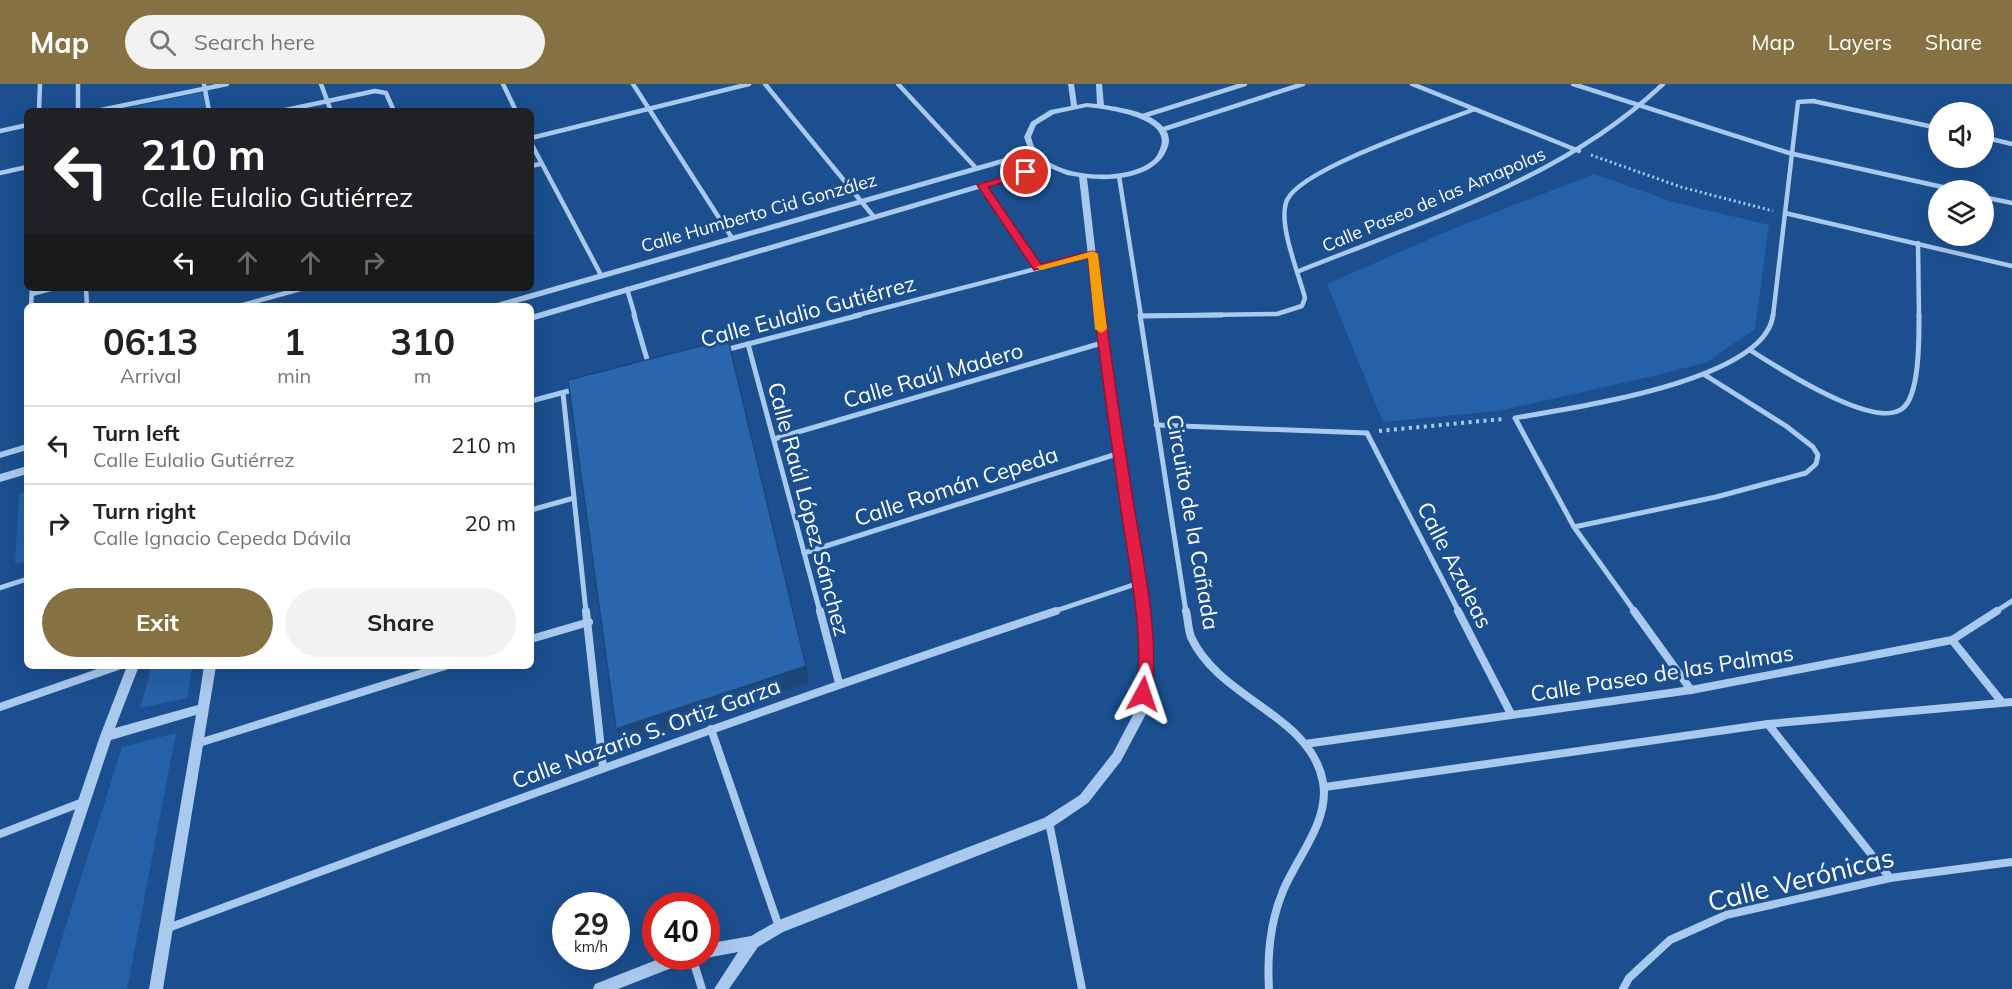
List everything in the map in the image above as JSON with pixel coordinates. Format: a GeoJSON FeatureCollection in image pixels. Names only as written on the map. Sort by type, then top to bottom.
{"type":"FeatureCollection","features":[{"type":"Feature","properties":{"kind":"street"},"geometry":{"type":"LineString","coordinates":[[39,108],[40,84]]}},
{"type":"Feature","properties":{"kind":"street"},"geometry":{"type":"LineString","coordinates":[[78,84],[78,108]]}},
{"type":"Feature","properties":{"kind":"street"},"geometry":{"type":"LineString","coordinates":[[109,108],[205,86],[227,84]]}},
{"type":"Feature","properties":{"kind":"street"},"geometry":{"type":"LineString","coordinates":[[321,84],[331,108]]}},
{"type":"Feature","properties":{"kind":"street"},"geometry":{"type":"LineString","coordinates":[[502,84],[514,108]]}},
{"type":"Feature","properties":{"kind":"street"},"geometry":{"type":"LineString","coordinates":[[633,84],[732,238]]}},
{"type":"Feature","properties":{"kind":"street"},"geometry":{"type":"LineString","coordinates":[[534,137],[749,84]]}},
{"type":"Feature","properties":{"kind":"street"},"geometry":{"type":"LineString","coordinates":[[765,84],[874,216]]}},
{"type":"Feature","properties":{"kind":"street"},"geometry":{"type":"LineString","coordinates":[[898,84],[976,168]]}},
{"type":"Feature","properties":{"kind":"street"},"geometry":{"type":"LineString","coordinates":[[1071,84],[1074,106]]}},
{"type":"Feature","properties":{"kind":"street"},"geometry":{"type":"LineString","coordinates":[[1099,84],[1101,105]]}},
{"type":"Feature","properties":{"kind":"street"},"geometry":{"type":"LineString","coordinates":[[1143,116],[1245,84]]}},
{"type":"Feature","properties":{"kind":"street"},"geometry":{"type":"LineString","coordinates":[[1161,130],[1303,84]]}},
{"type":"Feature","properties":{"kind":"street"},"geometry":{"type":"LineString","coordinates":[[1412,84],[1579,150]]}},
{"type":"Feature","properties":{"kind":"street"},"geometry":{"type":"LineString","coordinates":[[1573,84],[1789,153],[1928,184]]}},
{"type":"Feature","properties":{"kind":"street","name":"Calle Paseo de las Amapolas"},"geometry":{"type":"LineString","coordinates":[[1299,271],[1528,178],[1579,150],[1640,107],[1663,84]]}},
{"type":"Feature","properties":{"kind":"street"},"geometry":{"type":"LineString","coordinates":[[205,86],[209,108]]}},
{"type":"Feature","properties":{"kind":"street"},"geometry":{"type":"LineString","coordinates":[[295,108],[382,91],[388,96],[393,108]]}},
{"type":"Feature","properties":{"kind":"street"},"geometry":{"type":"LineString","coordinates":[[1691,690],[1574,527],[1515,418],[1676,385],[1705,375],[1750,350],[1766,336],[1772,324],[1785,213],[1789,153],[1798,102],[1813,101],[1928,126]]}},
{"type":"Feature","properties":{"kind":"street"},"geometry":{"type":"LineString","coordinates":[[1101,105],[1143,116],[1161,130],[1165,141],[1163,153],[1154,163],[1139,171],[1119,176],[1083,176],[1049,166],[1032,153],[1027,141],[1029,129],[1039,119],[1054,111],[1074,106],[1101,105]]}},
{"type":"Feature","properties":{"kind":"street"},"geometry":{"type":"LineString","coordinates":[[1140,316],[1291,311],[1302,306],[1305,298],[1284,222],[1287,198],[1305,180],[1334,165],[1475,110]]}},
{"type":"Feature","properties":{"kind":"street"},"geometry":{"type":"LineString","coordinates":[[0,131],[24,126]]}},
{"type":"Feature","properties":{"kind":"street"},"geometry":{"type":"LineString","coordinates":[[1994,140],[2012,144]]}},
{"type":"Feature","properties":{"kind":"street"},"geometry":{"type":"LineString","coordinates":[[534,150],[601,275]]}},
{"type":"Feature","properties":{"kind":"street","name":"Calle Humberto Cid González"},"geometry":{"type":"LineString","coordinates":[[506,303],[1032,153]]}},
{"type":"Feature","properties":{"kind":"street"},"geometry":{"type":"LineString","coordinates":[[534,165],[540,164]]}},
{"type":"Feature","properties":{"kind":"street","name":"Calle Humberto Cid González"},"geometry":{"type":"LineString","coordinates":[[534,317],[1049,166]]}},
{"type":"Feature","properties":{"kind":"street"},"geometry":{"type":"LineString","coordinates":[[0,173],[24,168]]}},
{"type":"Feature","properties":{"kind":"street"},"geometry":{"type":"LineString","coordinates":[[720,948],[753,942],[779,927],[1049,822],[1084,800],[1117,757],[1140,714],[1147,674],[1139,583],[1102,343],[1083,176]]}},
{"type":"Feature","properties":{"kind":"street","name":"Circuito de la Cañada"},"geometry":{"type":"LineString","coordinates":[[1119,176],[1190,635],[1198,655],[1211,672],[1235,692],[1286,724],[1305,744],[1318,766],[1325,787]]}},
{"type":"Feature","properties":{"kind":"street"},"geometry":{"type":"LineString","coordinates":[[982,185],[1038,268]]}},
{"type":"Feature","properties":{"kind":"street"},"geometry":{"type":"LineString","coordinates":[[1994,199],[2012,203]]}},
{"type":"Feature","properties":{"kind":"street"},"geometry":{"type":"LineString","coordinates":[[1785,213],[2012,266]]}},
{"type":"Feature","properties":{"kind":"street"},"geometry":{"type":"LineString","coordinates":[[1750,350],[1854,407],[1889,414],[1902,410],[1908,402],[1918,364],[1918,243]]}},
{"type":"Feature","properties":{"kind":"street","name":"Calle Eulalio Gutiérrez"},"geometry":{"type":"LineString","coordinates":[[715,352],[1093,254]]}},
{"type":"Feature","properties":{"kind":"street"},"geometry":{"type":"LineString","coordinates":[[627,289],[650,369]]}},
{"type":"Feature","properties":{"kind":"street"},"geometry":{"type":"LineString","coordinates":[[250,303],[293,291]]}},
{"type":"Feature","properties":{"kind":"street","name":"Calle Raúl Madero"},"geometry":{"type":"LineString","coordinates":[[774,439],[1102,343]]}},
{"type":"Feature","properties":{"kind":"street","name":"Calle Raúl López Sánchez"},"geometry":{"type":"LineString","coordinates":[[748,344],[839,683]]}},
{"type":"Feature","properties":{"kind":"street"},"geometry":{"type":"LineString","coordinates":[[639,372],[660,366]]}},
{"type":"Feature","properties":{"kind":"street"},"geometry":{"type":"LineString","coordinates":[[1574,527],[1716,497],[1806,473],[1815,466],[1818,456],[1815,448],[1799,434],[1705,375]]}},
{"type":"Feature","properties":{"kind":"street"},"geometry":{"type":"LineString","coordinates":[[534,400],[585,387]]}},
{"type":"Feature","properties":{"kind":"street"},"geometry":{"type":"LineString","coordinates":[[563,393],[603,766]]}},
{"type":"Feature","properties":{"kind":"street"},"geometry":{"type":"LineString","coordinates":[[1156,425],[1367,433]]}},
{"type":"Feature","properties":{"kind":"street","name":"Calle Azaleas"},"geometry":{"type":"LineString","coordinates":[[1367,433],[1511,714]]}},
{"type":"Feature","properties":{"kind":"street"},"geometry":{"type":"LineString","coordinates":[[0,455],[24,448]]}},
{"type":"Feature","properties":{"kind":"street","name":"Calle Román Cepeda"},"geometry":{"type":"LineString","coordinates":[[804,553],[1120,453]]}},
{"type":"Feature","properties":{"kind":"street"},"geometry":{"type":"LineString","coordinates":[[0,478],[24,471]]}},
{"type":"Feature","properties":{"kind":"street"},"geometry":{"type":"LineString","coordinates":[[534,509],[574,498]]}},
{"type":"Feature","properties":{"kind":"street"},"geometry":{"type":"LineString","coordinates":[[0,588],[24,580]]}},
{"type":"Feature","properties":{"kind":"street","name":"Calle Nazario S. Ortiz Garza"},"geometry":{"type":"LineString","coordinates":[[168,928],[603,766],[839,683],[1139,583]]}},
{"type":"Feature","properties":{"kind":"street","name":"Calle Paseo de las Palmas"},"geometry":{"type":"LineString","coordinates":[[1305,744],[1691,690],[1952,640],[2012,601]]}},
{"type":"Feature","properties":{"kind":"street"},"geometry":{"type":"LineString","coordinates":[[534,638],[589,621]]}},
{"type":"Feature","properties":{"kind":"street"},"geometry":{"type":"LineString","coordinates":[[1952,640],[2001,701]]}},
{"type":"Feature","properties":{"kind":"street"},"geometry":{"type":"LineString","coordinates":[[0,707],[109,669]]}},
{"type":"Feature","properties":{"kind":"street"},"geometry":{"type":"LineString","coordinates":[[21,989],[106,736],[133,669]]}},
{"type":"Feature","properties":{"kind":"street"},"geometry":{"type":"LineString","coordinates":[[156,989],[210,669]]}},
{"type":"Feature","properties":{"kind":"street"},"geometry":{"type":"LineString","coordinates":[[199,743],[436,669]]}},
{"type":"Feature","properties":{"kind":"street"},"geometry":{"type":"LineString","coordinates":[[1269,989],[1270,935],[1283,891],[1322,810],[1325,787],[1768,724],[2001,701],[2012,702]]}},
{"type":"Feature","properties":{"kind":"street"},"geometry":{"type":"LineString","coordinates":[[106,736],[204,708]]}},
{"type":"Feature","properties":{"kind":"street"},"geometry":{"type":"LineString","coordinates":[[1768,724],[1890,878]]}},
{"type":"Feature","properties":{"kind":"street"},"geometry":{"type":"LineString","coordinates":[[711,729],[779,927]]}},
{"type":"Feature","properties":{"kind":"street"},"geometry":{"type":"LineString","coordinates":[[0,834],[86,800]]}},
{"type":"Feature","properties":{"kind":"street"},"geometry":{"type":"LineString","coordinates":[[1049,822],[1082,989]]}},
{"type":"Feature","properties":{"kind":"street","name":"Calle Verónicas"},"geometry":{"type":"LineString","coordinates":[[1623,989],[1629,978],[1670,940],[1726,915],[1890,878],[2012,862]]}},
{"type":"Feature","properties":{"kind":"street"},"geometry":{"type":"LineString","coordinates":[[721,989],[753,942]]}},
{"type":"Feature","properties":{"kind":"street"},"geometry":{"type":"LineString","coordinates":[[600,989],[649,970]]}},
{"type":"Feature","properties":{"kind":"street"},"geometry":{"type":"LineString","coordinates":[[696,970],[702,989]]}},
{"type":"Feature","properties":{"kind":"path"},"geometry":{"type":"LineString","coordinates":[[1579,150],[1649,178],[1708,196],[1785,213]]}},
{"type":"Feature","properties":{"kind":"path"},"geometry":{"type":"LineString","coordinates":[[1367,433],[1515,418]]}},
{"type":"Feature","properties":{"kind":"shaded area"},"geometry":{"type":"Polygon","coordinates":[[[204,92],[206,108],[129,108],[204,92]]]}},
{"type":"Feature","properties":{"kind":"shaded area"},"geometry":{"type":"Polygon","coordinates":[[[1594,174],[1673,202],[1769,225],[1755,329],[1707,362],[1658,375],[1498,411],[1383,422],[1327,284],[1455,228],[1594,174]]]}},
{"type":"Feature","properties":{"kind":"shaded area"},"geometry":{"type":"Polygon","coordinates":[[[24,492],[24,562],[15,564],[19,494],[24,492]]]}},
{"type":"Feature","properties":{"kind":"shaded area"},"geometry":{"type":"Polygon","coordinates":[[[151,669],[192,669],[187,698],[140,708],[151,669]]]}},
{"type":"Feature","properties":{"kind":"shaded area"},"geometry":{"type":"Polygon","coordinates":[[[176,733],[127,989],[46,989],[122,747],[176,733]]]}},
{"type":"Feature","properties":{"kind":"building"},"geometry":{"type":"Polygon","coordinates":[[[728,339],[806,666],[616,729],[568,380],[728,339]]]}},
{"type":"Feature","properties":{"kind":"slow traffic"},"geometry":{"type":"LineString","coordinates":[[1041,267],[1093,254],[1101,329]]}},
{"type":"Feature","properties":{"kind":"route"},"geometry":{"type":"LineString","coordinates":[[1026,172],[982,185],[1038,268],[1093,254],[1102,343],[1139,583],[1147,674],[1143,694]]}}]}
